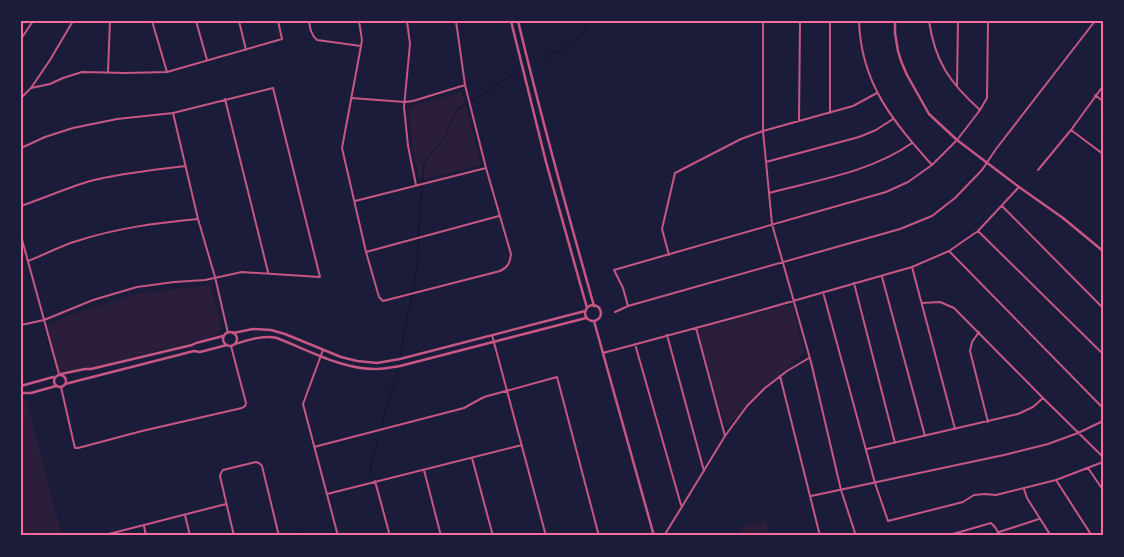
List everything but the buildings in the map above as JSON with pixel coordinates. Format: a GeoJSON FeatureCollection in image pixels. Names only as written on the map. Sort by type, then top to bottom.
{"type":"FeatureCollection","features":[{"type":"Feature","properties":{"kind":"street"},"geometry":{"type":"LineString","coordinates":[[21,39],[32,21]]}},
{"type":"Feature","properties":{"kind":"street"},"geometry":{"type":"LineString","coordinates":[[21,98],[31,88],[50,60],[73,21]]}},
{"type":"Feature","properties":{"kind":"street"},"geometry":{"type":"LineString","coordinates":[[108,72],[110,21]]}},
{"type":"Feature","properties":{"kind":"street"},"geometry":{"type":"LineString","coordinates":[[152,21],[167,72]]}},
{"type":"Feature","properties":{"kind":"street"},"geometry":{"type":"LineString","coordinates":[[196,21],[207,60]]}},
{"type":"Feature","properties":{"kind":"street"},"geometry":{"type":"LineString","coordinates":[[239,21],[246,50]]}},
{"type":"Feature","properties":{"kind":"street"},"geometry":{"type":"LineString","coordinates":[[31,88],[50,84],[82,72],[167,72],[282,39],[278,21]]}},
{"type":"Feature","properties":{"kind":"street"},"geometry":{"type":"LineString","coordinates":[[309,21],[312,34],[317,40],[361,46]]}},
{"type":"Feature","properties":{"kind":"street"},"geometry":{"type":"LineString","coordinates":[[359,21],[362,40],[342,148],[366,252],[379,297],[383,301],[500,271],[505,268],[510,260],[511,254],[486,168],[465,85],[456,21]]}},
{"type":"Feature","properties":{"kind":"street"},"geometry":{"type":"LineString","coordinates":[[408,21],[410,44],[405,102],[408,146],[416,185]]}},
{"type":"Feature","properties":{"kind":"street"},"geometry":{"type":"LineString","coordinates":[[511,21],[586,309],[586,318]]}},
{"type":"Feature","properties":{"kind":"street"},"geometry":{"type":"LineString","coordinates":[[518,21],[570,223],[594,306],[600,311],[598,319],[591,321],[586,318],[386,369],[357,368],[339,364],[277,338],[263,336],[231,346],[227,345],[200,352],[194,351],[93,376],[59,387],[23,393],[22,386],[60,374],[91,369],[192,345],[228,333],[253,329],[277,331],[341,357],[377,363],[400,359],[492,335],[594,306]]}},
{"type":"Feature","properties":{"kind":"street"},"geometry":{"type":"LineString","coordinates":[[763,21],[763,131],[772,224],[809,358],[841,490],[856,536]]}},
{"type":"Feature","properties":{"kind":"street"},"geometry":{"type":"LineString","coordinates":[[799,121],[800,21]]}},
{"type":"Feature","properties":{"kind":"street"},"geometry":{"type":"LineString","coordinates":[[830,21],[830,113]]}},
{"type":"Feature","properties":{"kind":"street"},"geometry":{"type":"LineString","coordinates":[[859,21],[860,38],[866,64],[877,92],[893,119],[932,165]]}},
{"type":"Feature","properties":{"kind":"street"},"geometry":{"type":"LineString","coordinates":[[895,21],[898,52],[907,75],[930,114],[958,140],[1063,218],[1103,251]]}},
{"type":"Feature","properties":{"kind":"street"},"geometry":{"type":"LineString","coordinates":[[929,21],[931,37],[937,56],[944,69],[966,97],[980,110]]}},
{"type":"Feature","properties":{"kind":"street"},"geometry":{"type":"LineString","coordinates":[[957,86],[958,21]]}},
{"type":"Feature","properties":{"kind":"street"},"geometry":{"type":"LineString","coordinates":[[628,306],[614,270],[886,192],[908,182],[932,165],[958,140],[987,98],[988,21]]}},
{"type":"Feature","properties":{"kind":"street"},"geometry":{"type":"LineString","coordinates":[[614,312],[628,306],[900,230],[932,216],[955,198],[982,170],[1095,21]]}},
{"type":"Feature","properties":{"kind":"street"},"geometry":{"type":"LineString","coordinates":[[351,98],[405,102],[465,85]]}},
{"type":"Feature","properties":{"kind":"street"},"geometry":{"type":"LineString","coordinates":[[1038,170],[1071,130],[1103,86]]}},
{"type":"Feature","properties":{"kind":"street"},"geometry":{"type":"LineString","coordinates":[[21,148],[45,137],[73,128],[117,119],[173,113],[274,88],[320,277],[242,272],[205,280],[174,282],[137,288],[93,300],[44,320],[21,326]]}},
{"type":"Feature","properties":{"kind":"street"},"geometry":{"type":"LineString","coordinates":[[669,255],[662,229],[675,173],[741,139],[853,106],[877,92]]}},
{"type":"Feature","properties":{"kind":"street"},"geometry":{"type":"LineString","coordinates":[[1095,95],[1103,101]]}},
{"type":"Feature","properties":{"kind":"street"},"geometry":{"type":"LineString","coordinates":[[225,99],[268,273]]}},
{"type":"Feature","properties":{"kind":"street"},"geometry":{"type":"LineString","coordinates":[[173,113],[228,333]]}},
{"type":"Feature","properties":{"kind":"street"},"geometry":{"type":"LineString","coordinates":[[536,119],[542,117]]}},
{"type":"Feature","properties":{"kind":"street"},"geometry":{"type":"LineString","coordinates":[[766,162],[860,137],[876,130],[893,119]]}},
{"type":"Feature","properties":{"kind":"street"},"geometry":{"type":"LineString","coordinates":[[1071,130],[1103,154]]}},
{"type":"Feature","properties":{"kind":"street"},"geometry":{"type":"LineString","coordinates":[[769,193],[861,169],[890,157],[912,143]]}},
{"type":"Feature","properties":{"kind":"street"},"geometry":{"type":"LineString","coordinates":[[21,206],[92,181],[125,174],[185,166]]}},
{"type":"Feature","properties":{"kind":"street"},"geometry":{"type":"LineString","coordinates":[[355,201],[486,168]]}},
{"type":"Feature","properties":{"kind":"street"},"geometry":{"type":"LineString","coordinates":[[554,188],[561,187]]}},
{"type":"Feature","properties":{"kind":"street"},"geometry":{"type":"LineString","coordinates":[[603,353],[912,267],[949,251],[978,231],[1019,187]]}},
{"type":"Feature","properties":{"kind":"street"},"geometry":{"type":"LineString","coordinates":[[1002,206],[1103,308]]}},
{"type":"Feature","properties":{"kind":"street"},"geometry":{"type":"LineString","coordinates":[[366,252],[500,216]]}},
{"type":"Feature","properties":{"kind":"street"},"geometry":{"type":"LineString","coordinates":[[28,261],[62,246],[108,232],[142,225],[198,219]]}},
{"type":"Feature","properties":{"kind":"street"},"geometry":{"type":"LineString","coordinates":[[978,231],[1103,354]]}},
{"type":"Feature","properties":{"kind":"street"},"geometry":{"type":"LineString","coordinates":[[21,236],[60,374],[65,378],[65,384]]}},
{"type":"Feature","properties":{"kind":"street"},"geometry":{"type":"LineString","coordinates":[[949,251],[1103,408]]}},
{"type":"Feature","properties":{"kind":"street"},"geometry":{"type":"LineString","coordinates":[[912,267],[955,429]]}},
{"type":"Feature","properties":{"kind":"street"},"geometry":{"type":"LineString","coordinates":[[882,276],[925,436]]}},
{"type":"Feature","properties":{"kind":"street"},"geometry":{"type":"LineString","coordinates":[[854,283],[895,443]]}},
{"type":"Feature","properties":{"kind":"street"},"geometry":{"type":"LineString","coordinates":[[823,292],[866,450],[888,521],[963,502],[974,495],[996,495],[1024,489],[1056,480],[1103,462]]}},
{"type":"Feature","properties":{"kind":"street"},"geometry":{"type":"LineString","coordinates":[[922,303],[940,302],[954,308],[1103,457]]}},
{"type":"Feature","properties":{"kind":"street"},"geometry":{"type":"LineString","coordinates":[[594,321],[654,536]]}},
{"type":"Feature","properties":{"kind":"street"},"geometry":{"type":"LineString","coordinates":[[696,328],[725,436]]}},
{"type":"Feature","properties":{"kind":"street"},"geometry":{"type":"LineString","coordinates":[[262,329],[263,336]]}},
{"type":"Feature","properties":{"kind":"street"},"geometry":{"type":"LineString","coordinates":[[979,332],[972,342],[970,351],[988,422]]}},
{"type":"Feature","properties":{"kind":"street"},"geometry":{"type":"LineString","coordinates":[[233,333],[236,338],[235,344]]}},
{"type":"Feature","properties":{"kind":"street"},"geometry":{"type":"LineString","coordinates":[[492,335],[546,536]]}},
{"type":"Feature","properties":{"kind":"street"},"geometry":{"type":"LineString","coordinates":[[667,335],[704,471]]}},
{"type":"Feature","properties":{"kind":"street"},"geometry":{"type":"LineString","coordinates":[[223,336],[224,342],[227,345]]}},
{"type":"Feature","properties":{"kind":"street"},"geometry":{"type":"LineString","coordinates":[[636,344],[682,506]]}},
{"type":"Feature","properties":{"kind":"street"},"geometry":{"type":"LineString","coordinates":[[192,345],[194,351]]}},
{"type":"Feature","properties":{"kind":"street"},"geometry":{"type":"LineString","coordinates":[[54,377],[54,382],[59,387],[75,448],[78,448],[242,408],[246,403],[231,346]]}},
{"type":"Feature","properties":{"kind":"street"},"geometry":{"type":"LineString","coordinates":[[323,350],[303,404],[338,536]]}},
{"type":"Feature","properties":{"kind":"street"},"geometry":{"type":"LineString","coordinates":[[664,536],[725,436],[752,400],[780,376],[809,358]]}},
{"type":"Feature","properties":{"kind":"street"},"geometry":{"type":"LineString","coordinates":[[91,369],[93,376]]}},
{"type":"Feature","properties":{"kind":"street"},"geometry":{"type":"LineString","coordinates":[[780,376],[820,536]]}},
{"type":"Feature","properties":{"kind":"street"},"geometry":{"type":"LineString","coordinates":[[314,447],[464,408],[480,398],[557,378],[599,536]]}},
{"type":"Feature","properties":{"kind":"street"},"geometry":{"type":"LineString","coordinates":[[866,450],[988,422],[1026,411],[1042,398]]}},
{"type":"Feature","properties":{"kind":"street"},"geometry":{"type":"LineString","coordinates":[[811,496],[876,484],[1030,449],[1078,433],[1103,421]]}},
{"type":"Feature","properties":{"kind":"street"},"geometry":{"type":"LineString","coordinates":[[327,494],[522,445]]}},
{"type":"Feature","properties":{"kind":"street"},"geometry":{"type":"LineString","coordinates":[[472,458],[493,536]]}},
{"type":"Feature","properties":{"kind":"street"},"geometry":{"type":"LineString","coordinates":[[234,536],[220,476],[223,470],[256,462],[262,466],[279,536]]}},
{"type":"Feature","properties":{"kind":"street"},"geometry":{"type":"LineString","coordinates":[[1088,468],[1103,490]]}},
{"type":"Feature","properties":{"kind":"street"},"geometry":{"type":"LineString","coordinates":[[424,470],[441,536]]}},
{"type":"Feature","properties":{"kind":"street"},"geometry":{"type":"LineString","coordinates":[[1056,480],[1092,536]]}},
{"type":"Feature","properties":{"kind":"street"},"geometry":{"type":"LineString","coordinates":[[375,481],[390,536]]}},
{"type":"Feature","properties":{"kind":"street"},"geometry":{"type":"LineString","coordinates":[[1024,489],[1027,498],[1052,536]]}},
{"type":"Feature","properties":{"kind":"street"},"geometry":{"type":"LineString","coordinates":[[102,536],[226,504]]}},
{"type":"Feature","properties":{"kind":"street"},"geometry":{"type":"LineString","coordinates":[[185,515],[190,536]]}},
{"type":"Feature","properties":{"kind":"street"},"geometry":{"type":"LineString","coordinates":[[999,532],[1040,519]]}},
{"type":"Feature","properties":{"kind":"street"},"geometry":{"type":"LineString","coordinates":[[946,536],[991,524],[999,532],[999,536]]}},
{"type":"Feature","properties":{"kind":"street"},"geometry":{"type":"LineString","coordinates":[[144,525],[146,536]]}},
{"type":"Feature","properties":{"kind":"shaded area"},"geometry":{"type":"Polygon","coordinates":[[[461,92],[481,165],[420,180],[412,148],[409,107],[461,92]]]}},
{"type":"Feature","properties":{"kind":"shaded area"},"geometry":{"type":"Polygon","coordinates":[[[211,285],[222,330],[214,336],[65,375],[57,373],[45,326],[83,310],[139,294],[211,285]]]}},
{"type":"Feature","properties":{"kind":"shaded area"},"geometry":{"type":"Polygon","coordinates":[[[792,304],[804,353],[759,393],[726,428],[697,329],[792,304]]]}},
{"type":"Feature","properties":{"kind":"shaded area"},"geometry":{"type":"Polygon","coordinates":[[[26,399],[62,536],[21,536],[21,400],[26,399]]]}},
{"type":"Feature","properties":{"kind":"shaded area"},"geometry":{"type":"Polygon","coordinates":[[[766,520],[770,536],[725,536],[742,531],[741,527],[766,520]]]}},
{"type":"Feature","properties":{"kind":"waterway"},"geometry":{"type":"LineString","coordinates":[[544,58],[577,40],[589,21]]}},
{"type":"Feature","properties":{"kind":"waterway"},"geometry":{"type":"LineString","coordinates":[[400,355],[417,270],[424,162],[445,137],[456,111],[520,70]]}},
{"type":"Feature","properties":{"kind":"waterway"},"geometry":{"type":"LineString","coordinates":[[381,427],[398,370]]}},
{"type":"Feature","properties":{"kind":"waterway"},"geometry":{"type":"LineString","coordinates":[[369,475],[378,439]]}},
{"type":"Feature","properties":{"kind":"waterway"},"geometry":{"type":"LineString","coordinates":[[287,536],[303,532]]}}]}
